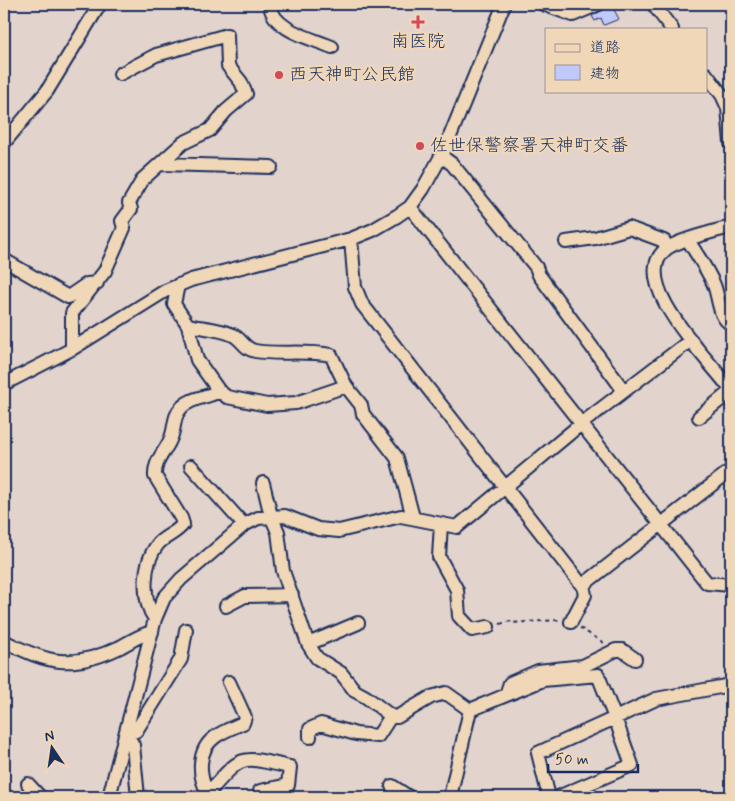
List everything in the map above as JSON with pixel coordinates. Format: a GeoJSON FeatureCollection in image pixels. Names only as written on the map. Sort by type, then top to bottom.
{"type":"FeatureCollection","features":[{"type":"Feature","properties":{"kind":"street"},"geometry":{"type":"LineString","coordinates":[[4,144],[47,91],[100,4]]}},
{"type":"Feature","properties":{"kind":"street"},"geometry":{"type":"LineString","coordinates":[[270,4],[272,15],[287,28],[332,47]]}},
{"type":"Feature","properties":{"kind":"street"},"geometry":{"type":"LineString","coordinates":[[4,384],[72,348],[165,290],[238,267],[351,239],[373,230],[410,207],[442,156],[504,4]]}},
{"type":"Feature","properties":{"kind":"street"},"geometry":{"type":"LineString","coordinates":[[543,4],[574,15],[599,4]]}},
{"type":"Feature","properties":{"kind":"street"},"geometry":{"type":"LineString","coordinates":[[653,4],[671,28]]}},
{"type":"Feature","properties":{"kind":"street"},"geometry":{"type":"LineString","coordinates":[[72,348],[72,313],[105,271],[124,228],[122,221],[131,209],[129,203],[143,179],[183,143],[210,130],[226,111],[246,94],[241,82],[228,66],[228,35],[156,55],[120,74]]}},
{"type":"Feature","properties":{"kind":"street"},"geometry":{"type":"LineString","coordinates":[[708,77],[722,95],[728,108],[731,143]]}},
{"type":"Feature","properties":{"kind":"street"},"geometry":{"type":"LineString","coordinates":[[442,156],[452,164],[536,267],[624,391]]}},
{"type":"Feature","properties":{"kind":"street"},"geometry":{"type":"LineString","coordinates":[[161,164],[271,167]]}},
{"type":"Feature","properties":{"kind":"street"},"geometry":{"type":"LineString","coordinates":[[410,207],[707,582],[731,585]]}},
{"type":"Feature","properties":{"kind":"street"},"geometry":{"type":"LineString","coordinates":[[699,417],[731,391],[691,340],[656,288],[654,276],[658,261],[666,249],[731,227]]}},
{"type":"Feature","properties":{"kind":"street"},"geometry":{"type":"LineString","coordinates":[[566,242],[594,238],[629,228],[664,241],[666,249]]}},
{"type":"Feature","properties":{"kind":"street"},"geometry":{"type":"LineString","coordinates":[[351,239],[355,287],[362,304],[583,585],[586,595],[571,622]]}},
{"type":"Feature","properties":{"kind":"street"},"geometry":{"type":"LineString","coordinates":[[688,240],[714,284],[722,313],[727,322],[731,324]]}},
{"type":"Feature","properties":{"kind":"street"},"geometry":{"type":"LineString","coordinates":[[4,260],[68,297],[87,284],[97,283]]}},
{"type":"Feature","properties":{"kind":"street"},"geometry":{"type":"LineString","coordinates":[[178,285],[174,304],[188,325],[197,360],[219,391],[227,397],[267,405],[296,403],[346,386]]}},
{"type":"Feature","properties":{"kind":"street"},"geometry":{"type":"LineString","coordinates":[[188,325],[230,334],[237,337],[245,346],[254,351],[314,352],[332,355],[346,386],[362,405],[364,414],[397,458],[413,517]]}},
{"type":"Feature","properties":{"kind":"street"},"geometry":{"type":"LineString","coordinates":[[109,797],[127,734],[155,619],[164,598],[181,579],[244,525],[258,518],[286,516],[318,529],[339,531],[354,529],[390,518],[413,517],[457,527],[581,424],[691,340]]}},
{"type":"Feature","properties":{"kind":"street"},"geometry":{"type":"LineString","coordinates":[[155,619],[149,611],[145,598],[152,555],[158,544],[182,524],[181,518],[155,476],[155,469],[171,439],[175,417],[182,407],[192,400],[219,391]]}},
{"type":"Feature","properties":{"kind":"street"},"geometry":{"type":"LineString","coordinates":[[191,466],[244,525]]}},
{"type":"Feature","properties":{"kind":"street"},"geometry":{"type":"LineString","coordinates":[[583,585],[731,470]]}},
{"type":"Feature","properties":{"kind":"street"},"geometry":{"type":"LineString","coordinates":[[263,483],[271,516],[278,532],[283,570],[308,644],[317,658],[341,673],[355,691],[391,716],[397,717],[431,697],[446,693],[470,710]]}},
{"type":"Feature","properties":{"kind":"street"},"geometry":{"type":"LineString","coordinates":[[441,524],[439,557],[457,590],[459,616],[472,630],[488,627]]}},
{"type":"Feature","properties":{"kind":"street"},"geometry":{"type":"LineString","coordinates":[[226,606],[245,596],[292,594]]}},
{"type":"Feature","properties":{"kind":"street"},"geometry":{"type":"LineString","coordinates":[[308,644],[358,623]]}},
{"type":"Feature","properties":{"kind":"street"},"geometry":{"type":"LineString","coordinates":[[127,734],[136,731],[182,659],[186,630]]}},
{"type":"Feature","properties":{"kind":"street"},"geometry":{"type":"LineString","coordinates":[[4,640],[53,661],[70,663],[118,648],[139,635],[152,632]]}},
{"type":"Feature","properties":{"kind":"street"},"geometry":{"type":"LineString","coordinates":[[506,695],[510,683],[538,671],[583,666],[622,650],[635,659]]}},
{"type":"Feature","properties":{"kind":"street"},"geometry":{"type":"LineString","coordinates":[[470,710],[543,680],[598,675],[632,766],[558,797]]}},
{"type":"Feature","properties":{"kind":"street"},"geometry":{"type":"LineString","coordinates":[[208,795],[200,763],[206,747],[214,738],[244,722],[245,717],[229,682]]}},
{"type":"Feature","properties":{"kind":"street"},"geometry":{"type":"LineString","coordinates":[[549,797],[538,753],[656,698],[699,692],[731,684]]}},
{"type":"Feature","properties":{"kind":"street"},"geometry":{"type":"LineString","coordinates":[[450,797],[470,710]]}},
{"type":"Feature","properties":{"kind":"street"},"geometry":{"type":"LineString","coordinates":[[310,737],[310,729],[321,724],[356,734],[378,736],[391,716]]}},
{"type":"Feature","properties":{"kind":"street"},"geometry":{"type":"LineString","coordinates":[[127,734],[133,745],[138,797]]}},
{"type":"Feature","properties":{"kind":"street"},"geometry":{"type":"LineString","coordinates":[[208,795],[232,766],[242,760],[253,759],[290,767],[288,784],[260,791],[260,797]]}},
{"type":"Feature","properties":{"kind":"street"},"geometry":{"type":"LineString","coordinates":[[28,784],[40,797]]}},
{"type":"Feature","properties":{"kind":"street"},"geometry":{"type":"LineString","coordinates":[[392,786],[408,797]]}},
{"type":"Feature","properties":{"kind":"path"},"geometry":{"type":"LineString","coordinates":[[488,627],[510,621],[511,623],[554,622],[564,619],[606,644],[609,654]]}},
{"type":"Feature","properties":{"kind":"building"},"geometry":{"type":"Polygon","coordinates":[[[607,4],[611,4],[619,19],[604,25],[601,18],[595,21],[592,16],[605,9],[607,4]]]}},
{"type":"Feature","properties":{"kind":"place","name":"南医院"},"geometry":{"type":"Point","coordinates":[418,22]}},
{"type":"Feature","properties":{"kind":"place","name":"西天神町公民館"},"geometry":{"type":"Point","coordinates":[279,75]}},
{"type":"Feature","properties":{"kind":"place","name":"佐世保警察署天神町交番"},"geometry":{"type":"Point","coordinates":[420,146]}}]}
